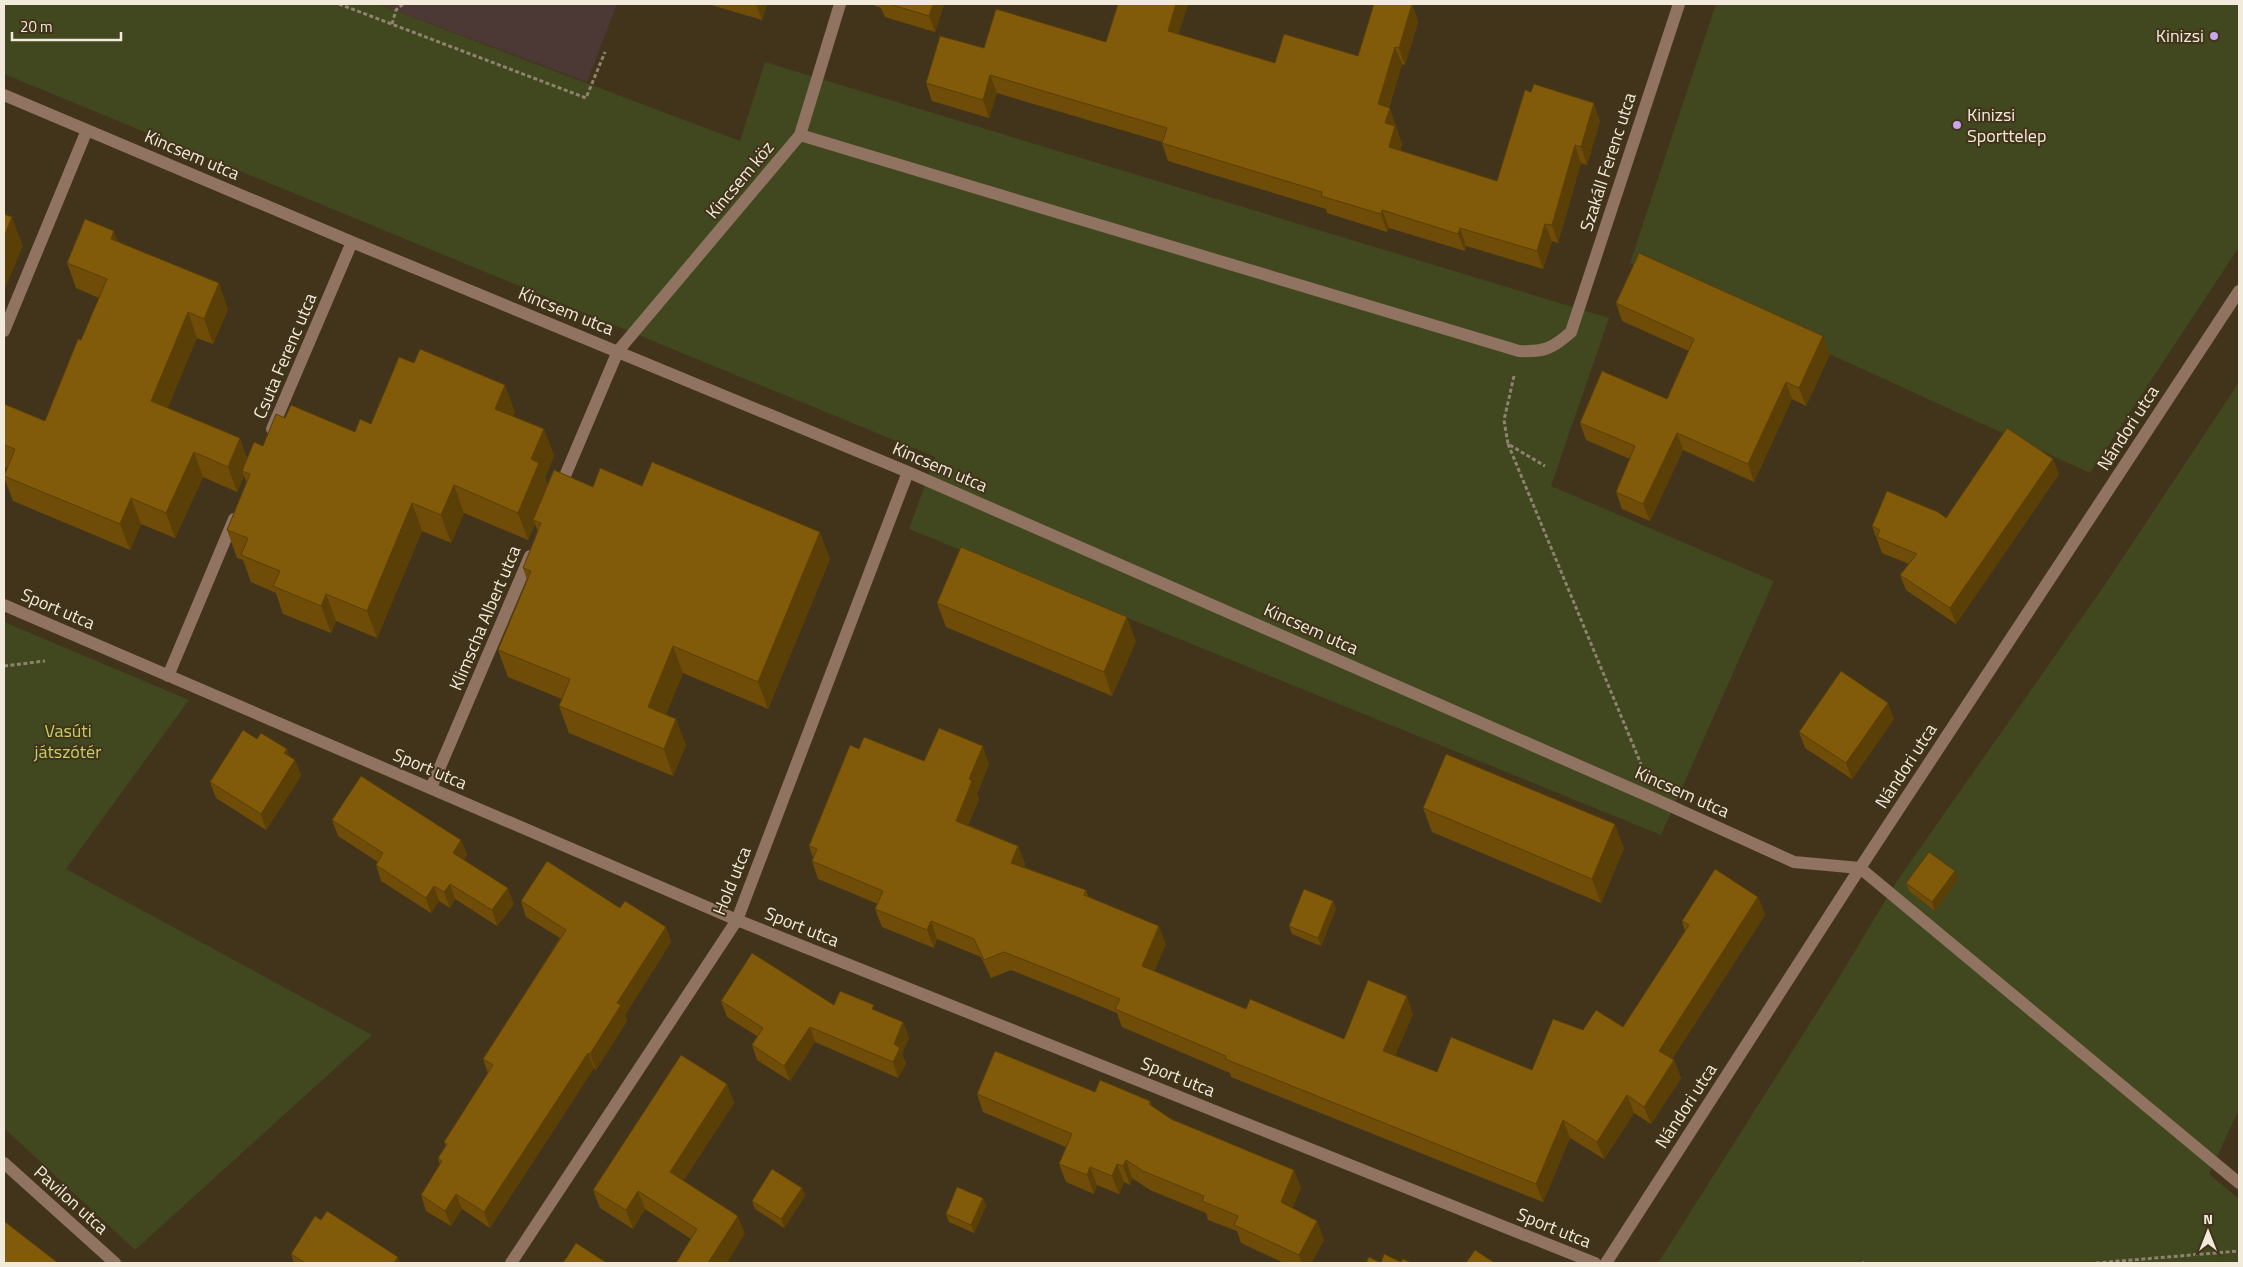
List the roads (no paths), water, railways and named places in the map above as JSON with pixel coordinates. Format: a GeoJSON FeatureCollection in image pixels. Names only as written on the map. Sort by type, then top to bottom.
{"type":"FeatureCollection","features":[{"type":"Feature","properties":{"kind":"street","name":"Kincsem köz"},"geometry":{"type":"LineString","coordinates":[[618,352],[800,134],[840,4]]}},
{"type":"Feature","properties":{"kind":"street","name":"Szakáll Ferenc utca"},"geometry":{"type":"LineString","coordinates":[[800,134],[1519,351],[1538,352],[1554,347],[1571,332],[1680,4]]}},
{"type":"Feature","properties":{"kind":"street","name":"Kincsem utca"},"geometry":{"type":"LineString","coordinates":[[4,95],[352,242],[908,472],[1655,798],[1794,862],[1860,868]]}},
{"type":"Feature","properties":{"kind":"street"},"geometry":{"type":"LineString","coordinates":[[4,330],[87,130]]}},
{"type":"Feature","properties":{"kind":"street","name":"Csuta Ferenc utca"},"geometry":{"type":"LineString","coordinates":[[268,441],[352,242]]}},
{"type":"Feature","properties":{"kind":"street","name":"Nándori utca"},"geometry":{"type":"LineString","coordinates":[[1606,1263],[1860,868],[2239,291]]}},
{"type":"Feature","properties":{"kind":"street"},"geometry":{"type":"LineString","coordinates":[[552,506],[618,352]]}},
{"type":"Feature","properties":{"kind":"street","name":"Hold utca"},"geometry":{"type":"LineString","coordinates":[[511,1263],[737,920],[908,472]]}},
{"type":"Feature","properties":{"kind":"street"},"geometry":{"type":"LineString","coordinates":[[168,676],[240,504]]}},
{"type":"Feature","properties":{"kind":"street","name":"Klimscha Albert utca"},"geometry":{"type":"LineString","coordinates":[[431,788],[536,542]]}},
{"type":"Feature","properties":{"kind":"street","name":"Sport utca"},"geometry":{"type":"LineString","coordinates":[[4,605],[737,920],[1595,1263]]}},
{"type":"Feature","properties":{"kind":"street"},"geometry":{"type":"LineString","coordinates":[[1860,868],[2239,1183]]}},
{"type":"Feature","properties":{"kind":"street","name":"Pavilon utca"},"geometry":{"type":"LineString","coordinates":[[4,1163],[115,1263]]}},
{"type":"Feature","properties":{"kind":"place","name":"Kinizsi"},"geometry":{"type":"Point","coordinates":[2214,36]}},
{"type":"Feature","properties":{"kind":"place","name":"Kinizsi Sporttelep"},"geometry":{"type":"Point","coordinates":[1957,125]}},
{"type":"Feature","properties":{"kind":"park label","name":"Vasúti játszótér"},"geometry":{"type":"Point","coordinates":[68,741]}}]}
